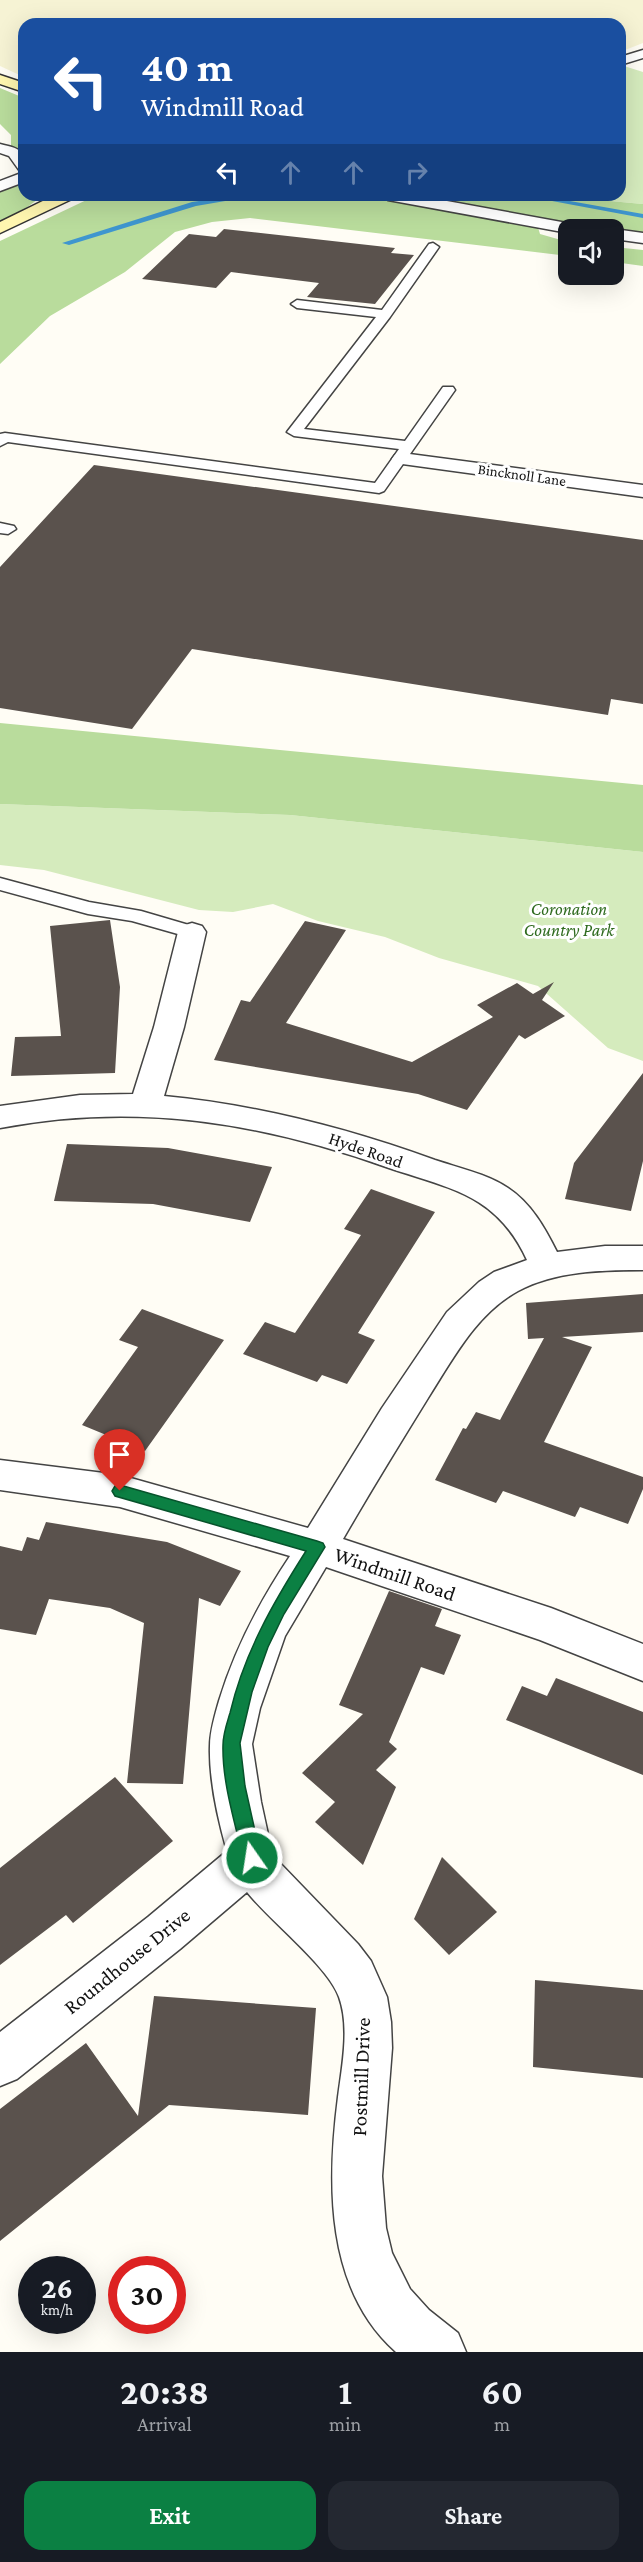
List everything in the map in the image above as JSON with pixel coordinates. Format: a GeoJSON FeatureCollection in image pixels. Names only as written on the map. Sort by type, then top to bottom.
{"type":"FeatureCollection","features":[{"type":"Feature","properties":{"kind":"street"},"geometry":{"type":"LineString","coordinates":[[626,59],[643,54]]}},
{"type":"Feature","properties":{"kind":"street"},"geometry":{"type":"LineString","coordinates":[[0,79],[18,86]]}},
{"type":"Feature","properties":{"kind":"street"},"geometry":{"type":"LineString","coordinates":[[0,148],[15,153],[18,158]]}},
{"type":"Feature","properties":{"kind":"street"},"geometry":{"type":"LineString","coordinates":[[0,186],[18,179]]}},
{"type":"Feature","properties":{"kind":"street"},"geometry":{"type":"LineString","coordinates":[[0,228],[56,201]]}},
{"type":"Feature","properties":{"kind":"street"},"geometry":{"type":"LineString","coordinates":[[421,201],[558,226]]}},
{"type":"Feature","properties":{"kind":"street"},"geometry":{"type":"LineString","coordinates":[[624,235],[643,238]]}},
{"type":"Feature","properties":{"kind":"street","name":"Bincknoll Lane"},"geometry":{"type":"LineString","coordinates":[[406,453],[643,491]]}},
{"type":"Feature","properties":{"kind":"street"},"geometry":{"type":"LineString","coordinates":[[146,1104],[178,995],[192,932]]}},
{"type":"Feature","properties":{"kind":"street","name":"Hyde Road"},"geometry":{"type":"LineString","coordinates":[[0,1117],[69,1105],[146,1104],[240,1117],[316,1133],[484,1189],[504,1198],[533,1236],[546,1265]]}},
{"type":"Feature","properties":{"kind":"street"},"geometry":{"type":"LineString","coordinates":[[317,1547],[378,1444],[456,1324],[493,1289],[519,1275],[546,1265],[643,1258]]}},
{"type":"Feature","properties":{"kind":"street","name":"Windmill Road"},"geometry":{"type":"LineString","coordinates":[[0,1475],[120,1491],[317,1547],[551,1626],[643,1663]]}},
{"type":"Feature","properties":{"kind":"street","name":"Postmill Drive"},"geometry":{"type":"LineString","coordinates":[[317,1547],[278,1609],[260,1646],[243,1692],[231,1743],[236,1786],[252,1858],[273,1889],[348,1968],[362,1996],[367,2031],[358,2132],[361,2232],[372,2273],[387,2302],[411,2331],[439,2352]]}},
{"type":"Feature","properties":{"kind":"street","name":"Roundhouse Drive"},"geometry":{"type":"LineString","coordinates":[[0,2062],[164,1933],[252,1858]]}},
{"type":"Feature","properties":{"kind":"lane"},"geometry":{"type":"LineString","coordinates":[[406,453],[294,432],[434,247]]}},
{"type":"Feature","properties":{"kind":"lane"},"geometry":{"type":"LineString","coordinates":[[297,304],[385,314]]}},
{"type":"Feature","properties":{"kind":"lane"},"geometry":{"type":"LineString","coordinates":[[0,442],[5,437],[379,488],[406,453],[448,390]]}},
{"type":"Feature","properties":{"kind":"lane"},"geometry":{"type":"LineString","coordinates":[[0,884],[88,908],[134,915],[192,932]]}},
{"type":"Feature","properties":{"kind":"shaded area"},"geometry":{"type":"Polygon","coordinates":[[[0,0],[643,0],[643,43],[626,50],[626,18],[18,18],[18,74],[0,66],[0,0]]]}},
{"type":"Feature","properties":{"kind":"green space"},"geometry":{"type":"Polygon","coordinates":[[[626,67],[643,72],[643,204],[610,201],[626,201],[626,67]]]}},
{"type":"Feature","properties":{"kind":"green space"},"geometry":{"type":"Polygon","coordinates":[[[0,88],[18,96],[18,151],[11,146],[11,135],[0,124],[0,88]]]}},
{"type":"Feature","properties":{"kind":"green space"},"geometry":{"type":"Polygon","coordinates":[[[18,186],[18,201],[36,201],[0,221],[0,188],[18,186]]]}},
{"type":"Feature","properties":{"kind":"green space"},"geometry":{"type":"Polygon","coordinates":[[[84,201],[610,201],[643,204],[643,234],[624,232],[624,219],[558,219],[558,224],[536,221],[540,234],[558,239],[558,255],[250,218],[212,222],[175,232],[125,272],[50,316],[0,364],[0,241],[84,201]]]}},
{"type":"Feature","properties":{"kind":"green space"},"geometry":{"type":"Polygon","coordinates":[[[624,248],[643,250],[643,266],[624,263],[624,248]]]}},
{"type":"Feature","properties":{"kind":"green space"},"geometry":{"type":"Polygon","coordinates":[[[0,723],[643,785],[643,852],[290,815],[0,804],[0,723]]]}},
{"type":"Feature","properties":{"kind":"green space","name":"Coronation Country Park"},"geometry":{"type":"Polygon","coordinates":[[[0,804],[290,815],[643,852],[643,1061],[608,1048],[538,986],[439,958],[385,937],[318,921],[273,904],[233,912],[199,910],[44,870],[0,865],[0,804]]]}},
{"type":"Feature","properties":{"kind":"building"},"geometry":{"type":"Polygon","coordinates":[[[224,229],[395,248],[391,253],[414,255],[375,304],[307,297],[319,283],[231,272],[216,288],[142,279],[189,234],[216,237],[224,229]]]}},
{"type":"Feature","properties":{"kind":"building"},"geometry":{"type":"Polygon","coordinates":[[[94,465],[643,540],[643,704],[611,699],[608,715],[192,649],[132,729],[0,708],[0,567],[94,465]]]}},
{"type":"Feature","properties":{"kind":"building"},"geometry":{"type":"Polygon","coordinates":[[[110,920],[120,987],[115,1073],[11,1076],[15,1037],[61,1036],[50,926],[110,920]]]}},
{"type":"Feature","properties":{"kind":"building"},"geometry":{"type":"Polygon","coordinates":[[[305,921],[346,930],[286,1023],[412,1062],[493,1017],[477,1005],[517,983],[533,994],[554,982],[542,1000],[565,1016],[525,1039],[519,1035],[467,1110],[418,1094],[214,1060],[241,1000],[250,1002],[305,921]]]}},
{"type":"Feature","properties":{"kind":"building"},"geometry":{"type":"Polygon","coordinates":[[[643,1073],[643,1161],[631,1211],[565,1199],[574,1163],[643,1073]]]}},
{"type":"Feature","properties":{"kind":"building"},"geometry":{"type":"Polygon","coordinates":[[[67,1144],[168,1148],[272,1167],[250,1222],[153,1204],[54,1201],[67,1144]]]}},
{"type":"Feature","properties":{"kind":"building"},"geometry":{"type":"Polygon","coordinates":[[[371,1189],[435,1212],[358,1333],[375,1340],[347,1384],[322,1375],[317,1382],[243,1354],[265,1322],[295,1333],[361,1235],[344,1229],[371,1189]]]}},
{"type":"Feature","properties":{"kind":"building"},"geometry":{"type":"Polygon","coordinates":[[[643,1294],[643,1332],[562,1337],[592,1347],[544,1442],[643,1477],[643,1489],[628,1524],[580,1507],[575,1517],[503,1491],[496,1503],[435,1480],[463,1428],[466,1429],[476,1412],[500,1420],[544,1338],[528,1339],[526,1303],[643,1294]]]}},
{"type":"Feature","properties":{"kind":"building"},"geometry":{"type":"Polygon","coordinates":[[[142,1309],[224,1340],[145,1451],[82,1425],[138,1347],[119,1340],[142,1309]]]}},
{"type":"Feature","properties":{"kind":"building"},"geometry":{"type":"Polygon","coordinates":[[[46,1522],[167,1542],[241,1571],[220,1606],[199,1598],[183,1784],[127,1783],[144,1623],[110,1608],[49,1599],[36,1635],[0,1629],[0,1546],[22,1551],[27,1537],[39,1540],[46,1522]]]}},
{"type":"Feature","properties":{"kind":"building"},"geometry":{"type":"Polygon","coordinates":[[[389,1591],[442,1609],[435,1626],[461,1635],[444,1675],[421,1667],[389,1742],[397,1749],[376,1770],[396,1787],[363,1865],[315,1822],[335,1802],[302,1773],[363,1714],[339,1705],[389,1591]]]}},
{"type":"Feature","properties":{"kind":"building"},"geometry":{"type":"Polygon","coordinates":[[[556,1678],[643,1712],[643,1775],[506,1720],[522,1686],[547,1696],[556,1678]]]}},
{"type":"Feature","properties":{"kind":"building"},"geometry":{"type":"Polygon","coordinates":[[[115,1777],[173,1841],[73,1923],[66,1915],[0,1965],[0,1868],[115,1777]]]}},
{"type":"Feature","properties":{"kind":"building"},"geometry":{"type":"Polygon","coordinates":[[[442,1857],[497,1912],[449,1955],[414,1919],[442,1857]]]}},
{"type":"Feature","properties":{"kind":"building"},"geometry":{"type":"Polygon","coordinates":[[[535,1980],[643,1990],[643,2078],[533,2067],[535,1980]]]}},
{"type":"Feature","properties":{"kind":"building"},"geometry":{"type":"Polygon","coordinates":[[[154,1996],[316,2008],[308,2115],[169,2105],[0,2241],[0,2109],[86,2043],[138,2116],[154,1996]]]}},
{"type":"Feature","properties":{"kind":"waterway"},"geometry":{"type":"LineString","coordinates":[[66,243],[195,204],[215,201]]}},
{"type":"Feature","properties":{"kind":"waterway"},"geometry":{"type":"LineString","coordinates":[[558,201],[643,216]]}},
{"type":"Feature","properties":{"kind":"route"},"geometry":{"type":"LineString","coordinates":[[120,1491],[317,1547],[278,1609],[260,1646],[243,1692],[231,1743],[236,1786],[252,1858]]}}]}
